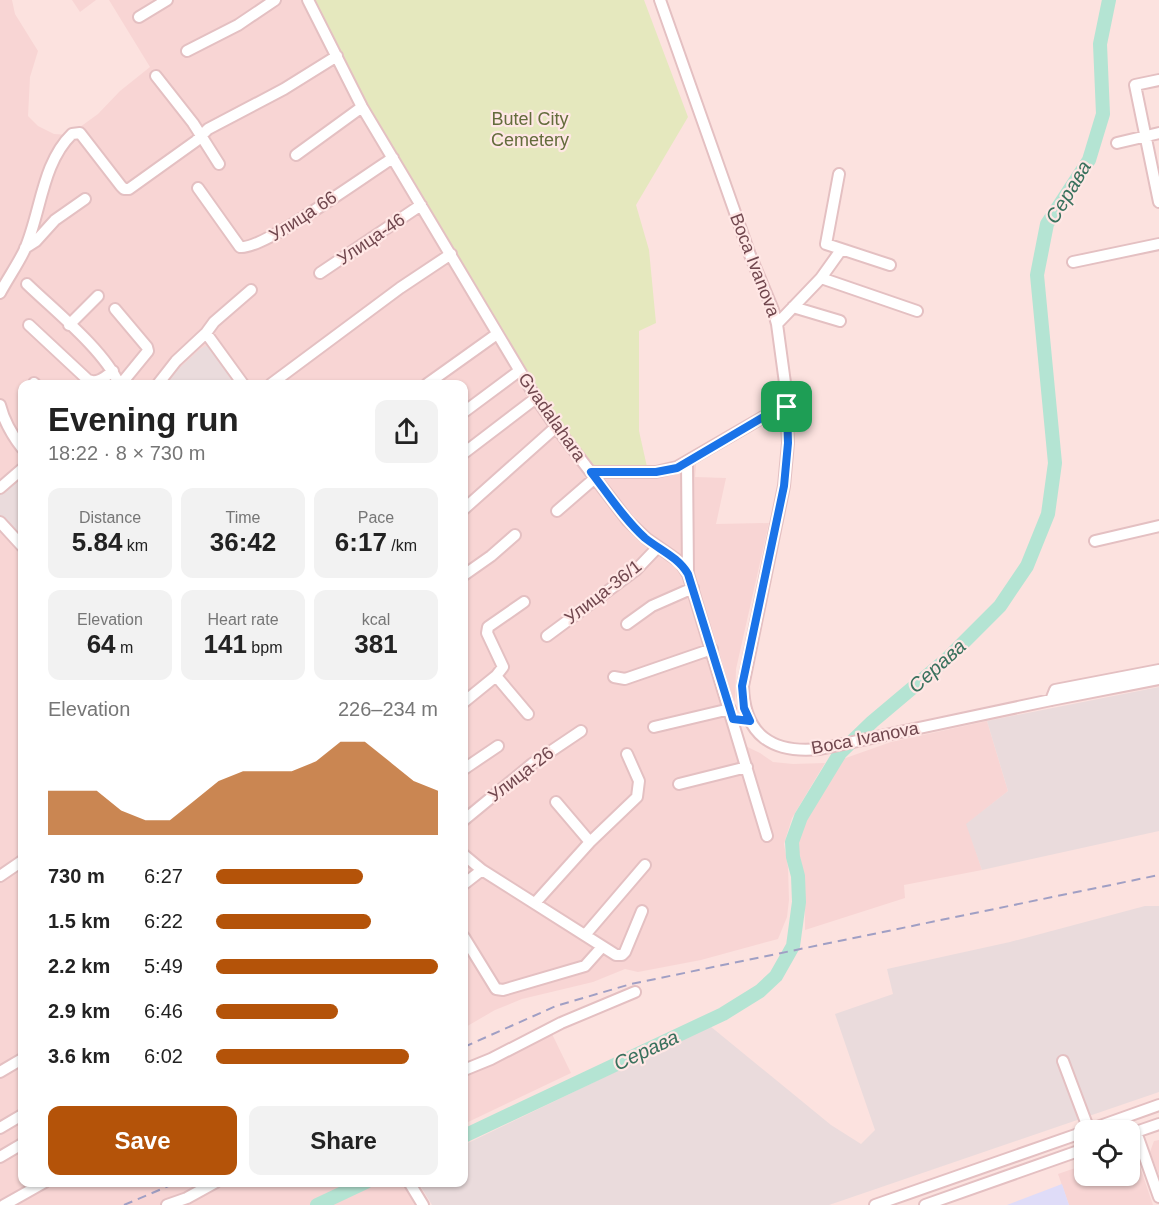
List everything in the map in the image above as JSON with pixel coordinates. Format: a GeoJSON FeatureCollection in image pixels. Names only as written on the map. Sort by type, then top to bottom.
{"type":"FeatureCollection","features":[{"type":"Feature","properties":{"kind":"street"},"geometry":{"type":"LineString","coordinates":[[139,16],[167,0]]}},
{"type":"Feature","properties":{"kind":"street"},"geometry":{"type":"LineString","coordinates":[[187,51],[238,25],[275,0]]}},
{"type":"Feature","properties":{"kind":"street","name":"Gvadalahara"},"geometry":{"type":"LineString","coordinates":[[308,0],[362,107],[536,398],[628,521],[646,539],[680,562],[688,574],[767,836]]}},
{"type":"Feature","properties":{"kind":"street","name":"Boca Ivanova"},"geometry":{"type":"LineString","coordinates":[[660,0],[750,255],[777,324],[787,407],[788,443],[784,486],[742,686],[744,708],[750,721],[763,737],[778,747],[801,751],[1159,680]]}},
{"type":"Feature","properties":{"kind":"street"},"geometry":{"type":"LineString","coordinates":[[0,293],[25,249],[51,167],[72,134],[80,133],[124,189],[137,184],[201,135],[284,89],[336,56]]}},
{"type":"Feature","properties":{"kind":"street"},"geometry":{"type":"LineString","coordinates":[[156,76],[201,135],[219,164]]}},
{"type":"Feature","properties":{"kind":"street"},"geometry":{"type":"LineString","coordinates":[[1159,80],[1135,85],[1146,136],[1155,162],[1159,202]]}},
{"type":"Feature","properties":{"kind":"street"},"geometry":{"type":"LineString","coordinates":[[296,155],[362,107]]}},
{"type":"Feature","properties":{"kind":"street"},"geometry":{"type":"LineString","coordinates":[[1117,143],[1159,133]]}},
{"type":"Feature","properties":{"kind":"street","name":"Улица 66"},"geometry":{"type":"LineString","coordinates":[[198,188],[240,247],[245,248],[275,235],[393,158]]}},
{"type":"Feature","properties":{"kind":"street"},"geometry":{"type":"LineString","coordinates":[[839,174],[826,244],[890,265]]}},
{"type":"Feature","properties":{"kind":"street"},"geometry":{"type":"LineString","coordinates":[[25,249],[36,241],[55,220],[85,199]]}},
{"type":"Feature","properties":{"kind":"street","name":"Улица-46"},"geometry":{"type":"LineString","coordinates":[[321,273],[421,205]]}},
{"type":"Feature","properties":{"kind":"street"},"geometry":{"type":"LineString","coordinates":[[1073,262],[1159,244]]}},
{"type":"Feature","properties":{"kind":"street"},"geometry":{"type":"LineString","coordinates":[[777,324],[821,278],[841,250]]}},
{"type":"Feature","properties":{"kind":"street"},"geometry":{"type":"LineString","coordinates":[[276,380],[400,288],[451,254]]}},
{"type":"Feature","properties":{"kind":"street"},"geometry":{"type":"LineString","coordinates":[[821,278],[917,311]]}},
{"type":"Feature","properties":{"kind":"street"},"geometry":{"type":"LineString","coordinates":[[27,284],[113,370],[118,380]]}},
{"type":"Feature","properties":{"kind":"street"},"geometry":{"type":"LineString","coordinates":[[161,380],[176,361],[206,333],[223,313],[251,290]]}},
{"type":"Feature","properties":{"kind":"street"},"geometry":{"type":"LineString","coordinates":[[69,325],[98,296]]}},
{"type":"Feature","properties":{"kind":"street"},"geometry":{"type":"LineString","coordinates":[[793,307],[840,321]]}},
{"type":"Feature","properties":{"kind":"street"},"geometry":{"type":"LineString","coordinates":[[115,309],[148,351],[123,380]]}},
{"type":"Feature","properties":{"kind":"street"},"geometry":{"type":"LineString","coordinates":[[29,326],[88,380]]}},
{"type":"Feature","properties":{"kind":"street"},"geometry":{"type":"LineString","coordinates":[[206,333],[240,380]]}},
{"type":"Feature","properties":{"kind":"street"},"geometry":{"type":"LineString","coordinates":[[433,380],[497,334]]}},
{"type":"Feature","properties":{"kind":"street"},"geometry":{"type":"LineString","coordinates":[[100,380],[113,370]]}},
{"type":"Feature","properties":{"kind":"street"},"geometry":{"type":"LineString","coordinates":[[468,409],[519,371]]}},
{"type":"Feature","properties":{"kind":"street"},"geometry":{"type":"LineString","coordinates":[[468,450],[536,398]]}},
{"type":"Feature","properties":{"kind":"street"},"geometry":{"type":"LineString","coordinates":[[0,405],[3,417],[18,443]]}},
{"type":"Feature","properties":{"kind":"street"},"geometry":{"type":"LineString","coordinates":[[557,511],[593,475],[656,472],[687,463],[760,418],[787,407]]}},
{"type":"Feature","properties":{"kind":"street"},"geometry":{"type":"LineString","coordinates":[[468,505],[556,427]]}},
{"type":"Feature","properties":{"kind":"street"},"geometry":{"type":"LineString","coordinates":[[687,463],[688,574]]}},
{"type":"Feature","properties":{"kind":"street"},"geometry":{"type":"LineString","coordinates":[[0,488],[18,472]]}},
{"type":"Feature","properties":{"kind":"street"},"geometry":{"type":"LineString","coordinates":[[1095,541],[1159,526]]}},
{"type":"Feature","properties":{"kind":"street"},"geometry":{"type":"LineString","coordinates":[[2,528],[18,542]]}},
{"type":"Feature","properties":{"kind":"street"},"geometry":{"type":"LineString","coordinates":[[468,572],[515,535]]}},
{"type":"Feature","properties":{"kind":"street","name":"Улица-36/1"},"geometry":{"type":"LineString","coordinates":[[547,636],[636,570],[658,547]]}},
{"type":"Feature","properties":{"kind":"street"},"geometry":{"type":"LineString","coordinates":[[627,624],[652,606],[693,588]]}},
{"type":"Feature","properties":{"kind":"street"},"geometry":{"type":"LineString","coordinates":[[468,699],[502,671],[502,664],[487,630],[488,627],[524,602]]}},
{"type":"Feature","properties":{"kind":"street"},"geometry":{"type":"LineString","coordinates":[[614,677],[626,679],[712,649]]}},
{"type":"Feature","properties":{"kind":"street"},"geometry":{"type":"LineString","coordinates":[[1051,700],[1055,690],[1159,670]]}},
{"type":"Feature","properties":{"kind":"street"},"geometry":{"type":"LineString","coordinates":[[496,676],[528,714]]}},
{"type":"Feature","properties":{"kind":"street"},"geometry":{"type":"LineString","coordinates":[[654,727],[731,714],[750,721]]}},
{"type":"Feature","properties":{"kind":"street","name":"Улица-26"},"geometry":{"type":"LineString","coordinates":[[468,816],[532,764],[581,731]]}},
{"type":"Feature","properties":{"kind":"street"},"geometry":{"type":"LineString","coordinates":[[468,766],[498,746]]}},
{"type":"Feature","properties":{"kind":"street"},"geometry":{"type":"LineString","coordinates":[[535,903],[590,842],[637,797],[639,781],[627,754]]}},
{"type":"Feature","properties":{"kind":"street"},"geometry":{"type":"LineString","coordinates":[[679,784],[747,767]]}},
{"type":"Feature","properties":{"kind":"street"},"geometry":{"type":"LineString","coordinates":[[556,802],[590,842]]}},
{"type":"Feature","properties":{"kind":"street"},"geometry":{"type":"LineString","coordinates":[[468,858],[482,870],[616,955],[626,952],[642,911]]}},
{"type":"Feature","properties":{"kind":"street"},"geometry":{"type":"LineString","coordinates":[[0,876],[18,864]]}},
{"type":"Feature","properties":{"kind":"street"},"geometry":{"type":"LineString","coordinates":[[585,935],[645,865]]}},
{"type":"Feature","properties":{"kind":"street"},"geometry":{"type":"LineString","coordinates":[[468,881],[482,870]]}},
{"type":"Feature","properties":{"kind":"street"},"geometry":{"type":"LineString","coordinates":[[468,943],[496,989],[503,990],[585,966],[602,947]]}},
{"type":"Feature","properties":{"kind":"street"},"geometry":{"type":"LineString","coordinates":[[468,1068],[561,1023],[635,992]]}},
{"type":"Feature","properties":{"kind":"street"},"geometry":{"type":"LineString","coordinates":[[0,1072],[18,1061]]}},
{"type":"Feature","properties":{"kind":"street"},"geometry":{"type":"LineString","coordinates":[[1063,1061],[1083,1120]]}},
{"type":"Feature","properties":{"kind":"street"},"geometry":{"type":"LineString","coordinates":[[1117,1120],[1159,1105]]}},
{"type":"Feature","properties":{"kind":"street"},"geometry":{"type":"LineString","coordinates":[[0,1128],[18,1117]]}},
{"type":"Feature","properties":{"kind":"street"},"geometry":{"type":"LineString","coordinates":[[1140,1131],[1159,1124]]}},
{"type":"Feature","properties":{"kind":"street"},"geometry":{"type":"LineString","coordinates":[[883,1204],[1074,1136]]}},
{"type":"Feature","properties":{"kind":"street"},"geometry":{"type":"LineString","coordinates":[[0,1157],[18,1146]]}},
{"type":"Feature","properties":{"kind":"street"},"geometry":{"type":"LineString","coordinates":[[1140,1150],[1159,1197]]}},
{"type":"Feature","properties":{"kind":"street"},"geometry":{"type":"LineString","coordinates":[[929,1204],[1074,1153]]}},
{"type":"Feature","properties":{"kind":"street"},"geometry":{"type":"LineString","coordinates":[[4,1205],[36,1187]]}},
{"type":"Feature","properties":{"kind":"street"},"geometry":{"type":"LineString","coordinates":[[167,1205],[210,1187]]}},
{"type":"Feature","properties":{"kind":"street"},"geometry":{"type":"LineString","coordinates":[[412,1187],[423,1205]]}},
{"type":"Feature","properties":{"kind":"shaded area"},"geometry":{"type":"Polygon","coordinates":[[[0,0],[12,0],[15,14],[38,51],[30,77],[28,116],[38,126],[54,134],[69,135],[98,114],[120,91],[150,67],[109,0],[311,0],[454,253],[547,404],[647,467],[682,463],[697,455],[695,477],[726,478],[716,524],[769,523],[736,669],[735,700],[727,714],[735,741],[773,762],[825,763],[792,818],[784,844],[788,867],[787,917],[778,939],[701,960],[638,972],[625,969],[593,982],[522,999],[495,1010],[468,1026],[468,380],[18,380],[18,1187],[412,1187],[423,1205],[0,1205],[0,0]]]}},
{"type":"Feature","properties":{"kind":"shaded area"},"geometry":{"type":"Polygon","coordinates":[[[72,0],[96,0],[80,12],[72,0]]]}},
{"type":"Feature","properties":{"kind":"shaded area"},"geometry":{"type":"Polygon","coordinates":[[[208,345],[232,380],[166,380],[200,349],[208,345]]]}},
{"type":"Feature","properties":{"kind":"shaded area"},"geometry":{"type":"Polygon","coordinates":[[[18,481],[18,543],[0,518],[0,494],[18,481]]]}},
{"type":"Feature","properties":{"kind":"shaded area"},"geometry":{"type":"Polygon","coordinates":[[[1159,687],[1159,831],[982,870],[966,824],[1008,791],[987,721],[1159,687]]]}},
{"type":"Feature","properties":{"kind":"shaded area"},"geometry":{"type":"Polygon","coordinates":[[[987,721],[1008,791],[967,824],[982,870],[904,885],[905,898],[805,930],[805,897],[797,844],[799,827],[840,760],[891,742],[987,721]]]}},
{"type":"Feature","properties":{"kind":"shaded area"},"geometry":{"type":"Polygon","coordinates":[[[1145,906],[1159,906],[1159,1092],[829,1205],[432,1205],[421,1187],[468,1187],[468,1143],[710,1026],[831,1125],[861,1144],[875,1130],[835,1014],[893,994],[887,969],[1010,942],[1145,906]]]}},
{"type":"Feature","properties":{"kind":"shaded area"},"geometry":{"type":"Polygon","coordinates":[[[552,1034],[571,1073],[468,1122],[468,1072],[552,1034]]]}},
{"type":"Feature","properties":{"kind":"shaded area"},"geometry":{"type":"Polygon","coordinates":[[[1159,1140],[1159,1175],[1150,1152],[1154,1141],[1159,1140]]]}},
{"type":"Feature","properties":{"kind":"shaded area"},"geometry":{"type":"Polygon","coordinates":[[[1140,1167],[1153,1205],[1069,1205],[1058,1174],[1074,1168],[1074,1186],[1140,1186],[1140,1167]]]}},
{"type":"Feature","properties":{"kind":"shaded area"},"geometry":{"type":"Polygon","coordinates":[[[1062,1184],[1069,1205],[1007,1205],[1062,1184]]]}},
{"type":"Feature","properties":{"kind":"green space","name":"Butel City Cemetery"},"geometry":{"type":"Polygon","coordinates":[[[311,0],[644,0],[688,117],[636,205],[649,250],[656,323],[639,331],[639,431],[647,467],[595,467],[547,404],[394,157],[311,0]]]}},
{"type":"Feature","properties":{"kind":"waterway","name":"Серава"},"geometry":{"type":"LineString","coordinates":[[468,1134],[723,1014],[760,991],[776,976],[793,946],[799,902],[798,876],[792,842],[801,817],[840,753],[872,722],[948,658],[1000,606],[1027,566],[1048,514],[1055,463],[1037,275],[1047,224],[1089,160],[1103,114],[1100,44],[1109,0]]}},
{"type":"Feature","properties":{"kind":"waterway","name":"Серава"},"geometry":{"type":"LineString","coordinates":[[317,1205],[355,1187]]}},
{"type":"Feature","properties":{"kind":"railway"},"geometry":{"type":"LineString","coordinates":[[468,1045],[556,1006],[631,984],[1159,875]]}},
{"type":"Feature","properties":{"kind":"railway"},"geometry":{"type":"LineString","coordinates":[[124,1205],[166,1187]]}},
{"type":"Feature","properties":{"kind":"route"},"geometry":{"type":"LineString","coordinates":[[787,407],[788,443],[784,486],[742,686],[744,708],[750,721],[733,719],[685,567],[646,539],[628,521],[591,472],[636,473],[677,468],[772,412],[787,407]]}}]}
